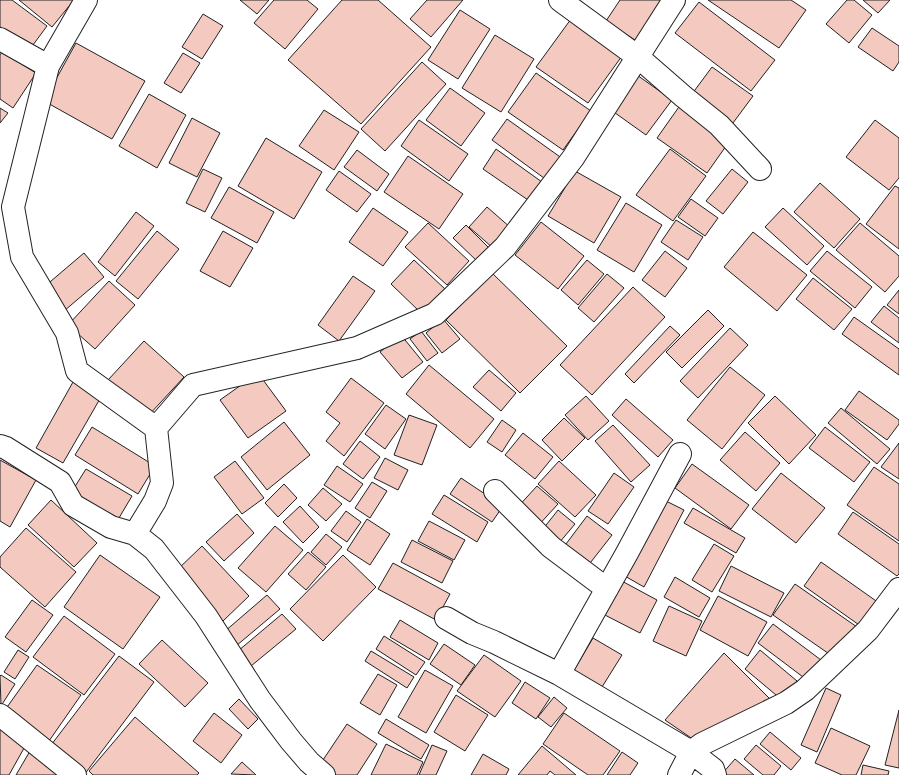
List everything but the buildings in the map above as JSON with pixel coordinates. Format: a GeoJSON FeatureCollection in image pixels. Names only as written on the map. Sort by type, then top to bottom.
{"type":"FeatureCollection","features":[{"type":"Feature","properties":{"kind":"street"},"geometry":{"type":"LineString","coordinates":[[86,0],[48,66],[13,207],[22,257],[67,333],[77,371],[156,428]]}},
{"type":"Feature","properties":{"kind":"street"},"geometry":{"type":"LineString","coordinates":[[560,0],[638,57],[671,84],[684,97],[719,125],[760,168]]}},
{"type":"Feature","properties":{"kind":"street"},"geometry":{"type":"LineString","coordinates":[[135,534],[155,501],[162,483],[156,428],[193,385],[357,348],[435,314],[505,247],[573,158],[674,0]]}},
{"type":"Feature","properties":{"kind":"street"},"geometry":{"type":"LineString","coordinates":[[0,38],[48,66]]}},
{"type":"Feature","properties":{"kind":"street"},"geometry":{"type":"LineString","coordinates":[[0,446],[6,448],[60,482],[73,505],[111,527],[135,534],[154,549],[206,616],[260,700],[291,741],[309,762],[324,775]]}},
{"type":"Feature","properties":{"kind":"street"},"geometry":{"type":"LineString","coordinates":[[559,674],[680,454]]}},
{"type":"Feature","properties":{"kind":"street"},"geometry":{"type":"LineString","coordinates":[[495,491],[551,547],[607,588]]}},
{"type":"Feature","properties":{"kind":"street"},"geometry":{"type":"LineString","coordinates":[[679,775],[691,752],[702,744],[786,703],[805,690],[868,630],[890,616],[899,589]]}},
{"type":"Feature","properties":{"kind":"street"},"geometry":{"type":"LineString","coordinates":[[446,618],[472,633],[494,642],[559,674],[691,752],[713,769],[715,775]]}},
{"type":"Feature","properties":{"kind":"street"},"geometry":{"type":"LineString","coordinates":[[0,715],[75,775]]}}]}
